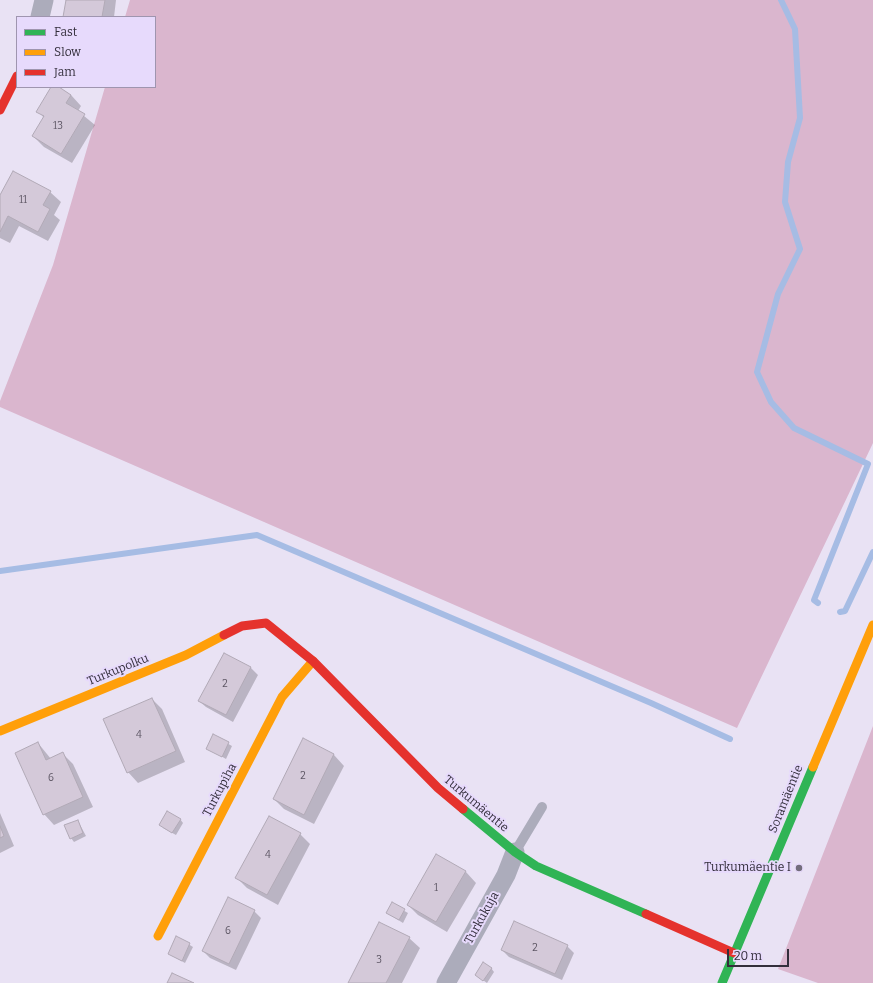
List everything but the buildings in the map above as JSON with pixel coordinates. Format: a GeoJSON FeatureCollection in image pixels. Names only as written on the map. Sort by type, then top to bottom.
{"type":"FeatureCollection","features":[{"type":"Feature","properties":{"kind":"street"},"geometry":{"type":"LineString","coordinates":[[40,16],[44,0]]}},
{"type":"Feature","properties":{"kind":"street"},"geometry":{"type":"LineString","coordinates":[[0,110],[16,78]]}},
{"type":"Feature","properties":{"kind":"street","name":"Turkumäentie"},"geometry":{"type":"LineString","coordinates":[[242,626],[266,623],[313,661],[438,788],[515,852],[536,866],[734,953]]}},
{"type":"Feature","properties":{"kind":"street","name":"Soramäentie"},"geometry":{"type":"LineString","coordinates":[[722,983],[873,625]]}},
{"type":"Feature","properties":{"kind":"street","name":"Turkupolku"},"geometry":{"type":"LineString","coordinates":[[0,730],[186,655],[242,626]]}},
{"type":"Feature","properties":{"kind":"street","name":"Turkupiha"},"geometry":{"type":"LineString","coordinates":[[158,936],[282,697],[313,661]]}},
{"type":"Feature","properties":{"kind":"street","name":"Turkukuja"},"geometry":{"type":"LineString","coordinates":[[446,983],[506,875],[515,852]]}},
{"type":"Feature","properties":{"kind":"lane"},"geometry":{"type":"LineString","coordinates":[[515,852],[542,807]]}},
{"type":"Feature","properties":{"kind":"shaded area"},"geometry":{"type":"Polygon","coordinates":[[[130,0],[873,0],[873,443],[737,728],[0,407],[0,401],[53,265],[105,88],[156,88],[156,16],[125,16],[130,0]]]}},
{"type":"Feature","properties":{"kind":"shaded area"},"geometry":{"type":"Polygon","coordinates":[[[873,726],[873,983],[818,983],[778,969],[873,726]]]}},
{"type":"Feature","properties":{"kind":"waterway"},"geometry":{"type":"LineString","coordinates":[[781,0],[795,29],[800,118],[788,162],[785,202],[800,249],[778,294],[757,372],[771,402],[794,428],[868,464],[814,600],[818,603]]}},
{"type":"Feature","properties":{"kind":"waterway"},"geometry":{"type":"LineString","coordinates":[[0,571],[257,535],[651,703],[730,739]]}},
{"type":"Feature","properties":{"kind":"waterway"},"geometry":{"type":"LineString","coordinates":[[840,612],[845,611],[873,552]]}},
{"type":"Feature","properties":{"kind":"traffic: fast"},"geometry":{"type":"LineString","coordinates":[[722,983],[813,767]]}},
{"type":"Feature","properties":{"kind":"traffic: fast"},"geometry":{"type":"LineString","coordinates":[[463,809],[515,852],[536,866],[646,914]]}},
{"type":"Feature","properties":{"kind":"traffic: slow"},"geometry":{"type":"LineString","coordinates":[[813,767],[873,625]]}},
{"type":"Feature","properties":{"kind":"traffic: slow"},"geometry":{"type":"LineString","coordinates":[[0,731],[186,655],[224,635]]}},
{"type":"Feature","properties":{"kind":"traffic: slow"},"geometry":{"type":"LineString","coordinates":[[158,936],[282,697],[313,661]]}},
{"type":"Feature","properties":{"kind":"traffic: jam"},"geometry":{"type":"LineString","coordinates":[[0,110],[16,78]]}},
{"type":"Feature","properties":{"kind":"traffic: jam"},"geometry":{"type":"LineString","coordinates":[[224,635],[242,626],[266,623],[313,661],[438,788],[463,809]]}},
{"type":"Feature","properties":{"kind":"traffic: jam"},"geometry":{"type":"LineString","coordinates":[[646,914],[734,953]]}},
{"type":"Feature","properties":{"kind":"place","name":"Turkumäentie I"},"geometry":{"type":"Point","coordinates":[799,868]}}]}
